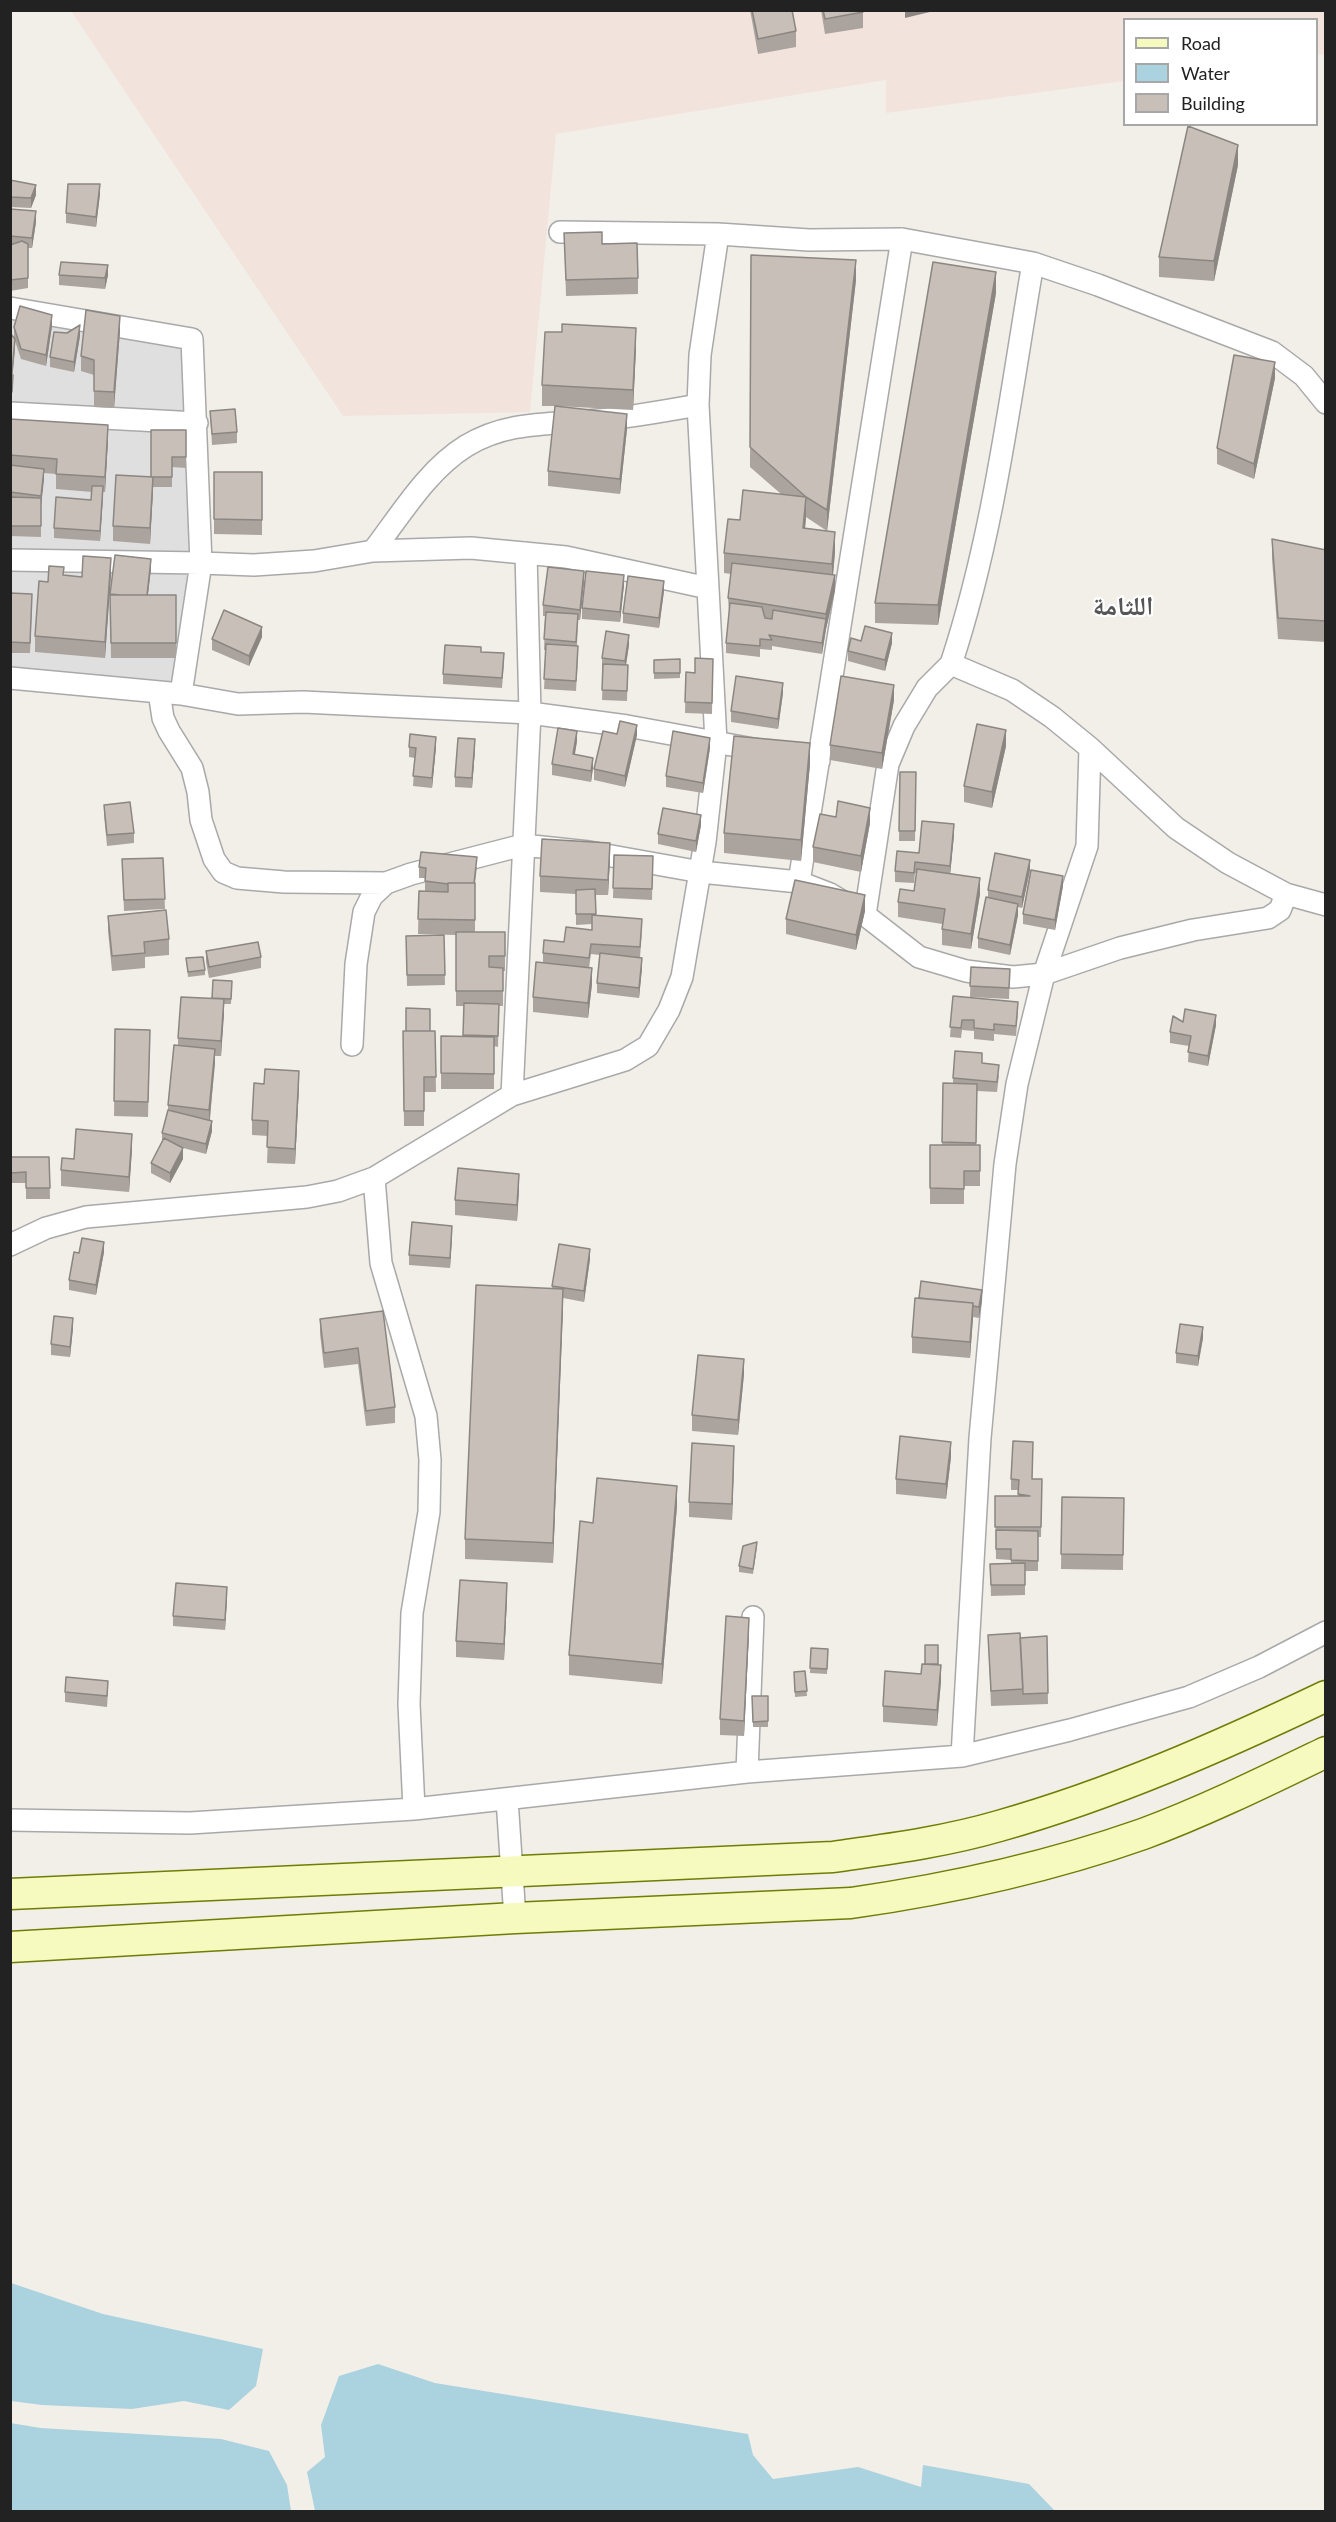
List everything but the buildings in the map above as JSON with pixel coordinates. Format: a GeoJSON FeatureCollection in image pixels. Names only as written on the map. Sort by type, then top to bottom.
{"type":"FeatureCollection","features":[{"type":"Feature","properties":{"kind":"main road"},"geometry":{"type":"LineString","coordinates":[[10,1894],[832,1857],[908,1847],[998,1826],[1158,1772],[1326,1696]]}},
{"type":"Feature","properties":{"kind":"main road"},"geometry":{"type":"LineString","coordinates":[[10,1947],[515,1918],[851,1903],[901,1896],[1026,1868],[1143,1834],[1218,1803],[1326,1752]]}},
{"type":"Feature","properties":{"kind":"street"},"geometry":{"type":"LineString","coordinates":[[560,232],[718,234],[809,240],[902,238],[1033,263],[1098,285],[1272,352],[1304,376],[1326,403]]}},
{"type":"Feature","properties":{"kind":"street"},"geometry":{"type":"LineString","coordinates":[[10,1245],[46,1228],[86,1217],[307,1197],[338,1191],[374,1178],[512,1095],[625,1060],[648,1046],[669,1010],[682,977],[701,872],[716,742],[698,405],[700,355],[718,234]]}},
{"type":"Feature","properties":{"kind":"street"},"geometry":{"type":"LineString","coordinates":[[799,882],[902,238]]}},
{"type":"Feature","properties":{"kind":"street"},"geometry":{"type":"LineString","coordinates":[[866,915],[888,764],[910,716],[927,688],[951,664],[969,608],[986,535],[1033,263]]}},
{"type":"Feature","properties":{"kind":"street"},"geometry":{"type":"LineString","coordinates":[[10,308],[191,337],[194,342],[192,378],[197,423],[201,563],[181,694]]}},
{"type":"Feature","properties":{"kind":"street"},"geometry":{"type":"LineString","coordinates":[[373,551],[440,468],[465,447],[491,434],[543,422],[597,420],[698,405]]}},
{"type":"Feature","properties":{"kind":"street"},"geometry":{"type":"LineString","coordinates":[[10,412],[197,423]]}},
{"type":"Feature","properties":{"kind":"street"},"geometry":{"type":"LineString","coordinates":[[10,560],[254,565],[314,561],[373,551],[471,548],[566,557],[708,588]]}},
{"type":"Feature","properties":{"kind":"street"},"geometry":{"type":"LineString","coordinates":[[512,1095],[530,713],[526,553]]}},
{"type":"Feature","properties":{"kind":"street"},"geometry":{"type":"LineString","coordinates":[[951,664],[1012,690],[1052,717],[1090,748],[1176,828],[1228,863],[1286,894],[1326,905]]}},
{"type":"Feature","properties":{"kind":"street"},"geometry":{"type":"LineString","coordinates":[[10,678],[181,694],[238,704],[303,702],[530,713],[627,726],[819,761]]}},
{"type":"Feature","properties":{"kind":"street"},"geometry":{"type":"LineString","coordinates":[[159,692],[166,724],[192,768],[198,792],[201,820],[214,859],[222,872],[237,878],[284,882],[386,883],[462,860],[524,845],[589,852],[701,872],[799,882],[830,894],[866,915],[919,957],[978,972],[1012,977],[1044,974],[1131,945],[1193,930],[1268,918],[1280,910],[1286,894]]}},
{"type":"Feature","properties":{"kind":"street"},"geometry":{"type":"LineString","coordinates":[[962,1756],[980,1437],[1005,1164],[1017,1084],[1044,974],[1087,846],[1090,748]]}},
{"type":"Feature","properties":{"kind":"street"},"geometry":{"type":"LineString","coordinates":[[352,1045],[356,964],[363,912],[372,896],[386,883]]}},
{"type":"Feature","properties":{"kind":"street"},"geometry":{"type":"LineString","coordinates":[[374,1178],[381,1263],[426,1416],[430,1460],[429,1512],[412,1613],[409,1704],[414,1809]]}},
{"type":"Feature","properties":{"kind":"street"},"geometry":{"type":"LineString","coordinates":[[747,1772],[753,1617]]}},
{"type":"Feature","properties":{"kind":"street"},"geometry":{"type":"LineString","coordinates":[[10,1820],[190,1823],[414,1809],[747,1772],[962,1756],[1070,1730],[1188,1697],[1259,1667],[1326,1632]]}},
{"type":"Feature","properties":{"kind":"street"},"geometry":{"type":"LineString","coordinates":[[507,1799],[515,1918]]}},
{"type":"Feature","properties":{"kind":"shaded area"},"geometry":{"type":"Polygon","coordinates":[[[1325,10],[1326,54],[1318,55],[1318,18],[1123,18],[1123,81],[886,113],[886,80],[556,134],[530,412],[343,416],[71,11],[1325,10]]]}},
{"type":"Feature","properties":{"kind":"shaded area"},"geometry":{"type":"Polygon","coordinates":[[[10,309],[188,337],[200,562],[181,694],[11,675],[10,309]]]}},
{"type":"Feature","properties":{"kind":"water"},"geometry":{"type":"Polygon","coordinates":[[[11,2283],[103,2314],[263,2349],[256,2386],[229,2410],[184,2401],[132,2409],[42,2405],[11,2401],[11,2283]]]}},
{"type":"Feature","properties":{"kind":"water"},"geometry":{"type":"Polygon","coordinates":[[[378,2364],[435,2383],[748,2434],[753,2455],[773,2479],[858,2467],[921,2487],[923,2465],[1029,2484],[1055,2511],[315,2511],[307,2472],[325,2457],[321,2425],[339,2376],[378,2364]]]}},
{"type":"Feature","properties":{"kind":"water"},"geometry":{"type":"Polygon","coordinates":[[[10,2423],[41,2428],[221,2439],[269,2451],[287,2485],[291,2511],[11,2511],[10,2423]]]}},
{"type":"Feature","properties":{"kind":"district","name":"اللثامة"},"geometry":{"type":"Point","coordinates":[1123,607]}}]}
